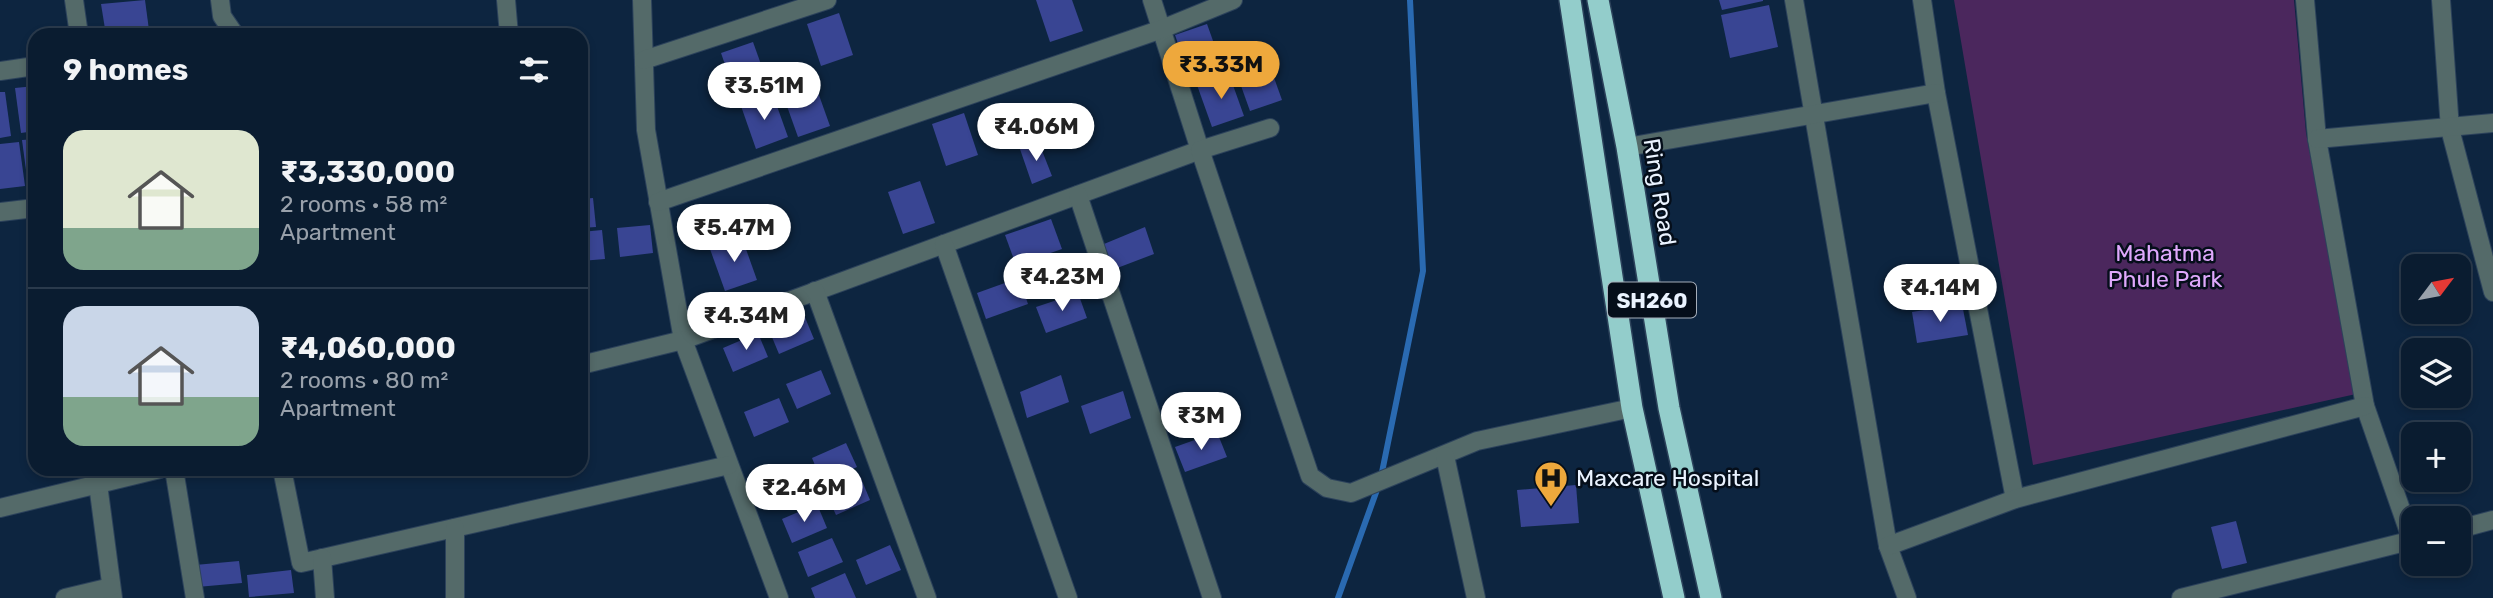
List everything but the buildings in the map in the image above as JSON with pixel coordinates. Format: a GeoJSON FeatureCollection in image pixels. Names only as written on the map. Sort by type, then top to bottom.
{"type":"FeatureCollection","features":[{"type":"Feature","properties":{"kind":"highway","name":"SH260"},"geometry":{"type":"LineString","coordinates":[[1570,0],[1632,408],[1674,598]]}},
{"type":"Feature","properties":{"kind":"highway","name":"Ring Road"},"geometry":{"type":"LineString","coordinates":[[1598,0],[1627,147],[1670,408],[1711,598]]}},
{"type":"Feature","properties":{"kind":"street"},"geometry":{"type":"LineString","coordinates":[[74,0],[78,28]]}},
{"type":"Feature","properties":{"kind":"street"},"geometry":{"type":"LineString","coordinates":[[220,0],[222,16],[230,28]]}},
{"type":"Feature","properties":{"kind":"street"},"geometry":{"type":"LineString","coordinates":[[506,0],[508,28]]}},
{"type":"Feature","properties":{"kind":"street"},"geometry":{"type":"LineString","coordinates":[[642,0],[646,130],[683,340],[779,598]]}},
{"type":"Feature","properties":{"kind":"street"},"geometry":{"type":"LineString","coordinates":[[643,60],[827,0]]}},
{"type":"Feature","properties":{"kind":"street"},"geometry":{"type":"LineString","coordinates":[[1152,0],[1310,476],[1327,488],[1351,493],[1397,477],[1477,441],[1632,408]]}},
{"type":"Feature","properties":{"kind":"street"},"geometry":{"type":"LineString","coordinates":[[658,202],[1163,29],[1233,0]]}},
{"type":"Feature","properties":{"kind":"street"},"geometry":{"type":"LineString","coordinates":[[1794,0],[1888,547],[1907,598]]}},
{"type":"Feature","properties":{"kind":"street"},"geometry":{"type":"LineString","coordinates":[[1922,0],[1936,93],[2015,499]]}},
{"type":"Feature","properties":{"kind":"street"},"geometry":{"type":"LineString","coordinates":[[2305,0],[2317,139],[2365,405],[2401,506]]}},
{"type":"Feature","properties":{"kind":"street"},"geometry":{"type":"LineString","coordinates":[[2441,0],[2451,129],[2493,292]]}},
{"type":"Feature","properties":{"kind":"street"},"geometry":{"type":"LineString","coordinates":[[0,71],[28,67]]}},
{"type":"Feature","properties":{"kind":"street"},"geometry":{"type":"LineString","coordinates":[[1627,147],[1936,93]]}},
{"type":"Feature","properties":{"kind":"street"},"geometry":{"type":"LineString","coordinates":[[2317,139],[2451,129],[2493,123]]}},
{"type":"Feature","properties":{"kind":"street"},"geometry":{"type":"LineString","coordinates":[[588,363],[683,340],[1200,150],[1270,128]]}},
{"type":"Feature","properties":{"kind":"street"},"geometry":{"type":"LineString","coordinates":[[1078,195],[1212,598]]}},
{"type":"Feature","properties":{"kind":"street"},"geometry":{"type":"LineString","coordinates":[[0,212],[28,209]]}},
{"type":"Feature","properties":{"kind":"street"},"geometry":{"type":"LineString","coordinates":[[944,244],[1068,598]]}},
{"type":"Feature","properties":{"kind":"street"},"geometry":{"type":"LineString","coordinates":[[815,291],[927,598]]}},
{"type":"Feature","properties":{"kind":"street"},"geometry":{"type":"LineString","coordinates":[[1888,547],[2015,499],[2365,405]]}},
{"type":"Feature","properties":{"kind":"street"},"geometry":{"type":"LineString","coordinates":[[1445,456],[1476,598]]}},
{"type":"Feature","properties":{"kind":"street"},"geometry":{"type":"LineString","coordinates":[[283,476],[301,563],[729,465]]}},
{"type":"Feature","properties":{"kind":"street"},"geometry":{"type":"LineString","coordinates":[[175,476],[195,598]]}},
{"type":"Feature","properties":{"kind":"street"},"geometry":{"type":"LineString","coordinates":[[0,508],[98,477],[112,593],[65,598]]}},
{"type":"Feature","properties":{"kind":"street"},"geometry":{"type":"LineString","coordinates":[[2471,526],[2493,520]]}},
{"type":"Feature","properties":{"kind":"street"},"geometry":{"type":"LineString","coordinates":[[455,528],[455,598]]}},
{"type":"Feature","properties":{"kind":"street"},"geometry":{"type":"LineString","coordinates":[[2181,598],[2401,543]]}},
{"type":"Feature","properties":{"kind":"street"},"geometry":{"type":"LineString","coordinates":[[322,558],[325,598]]}},
{"type":"Feature","properties":{"kind":"green space","name":"Mahatma Phule Park"},"geometry":{"type":"Polygon","coordinates":[[[1954,0],[2294,0],[2306,133],[2356,394],[2033,465],[1954,0]]]}},
{"type":"Feature","properties":{"kind":"waterway"},"geometry":{"type":"LineString","coordinates":[[1381,477],[1423,271],[1410,0]]}},
{"type":"Feature","properties":{"kind":"waterway"},"geometry":{"type":"LineString","coordinates":[[1338,598],[1378,487]]}},
{"type":"Feature","properties":{"kind":"place","name":"Maxcare Hospital"},"geometry":{"type":"Point","coordinates":[1551,508]}}]}
